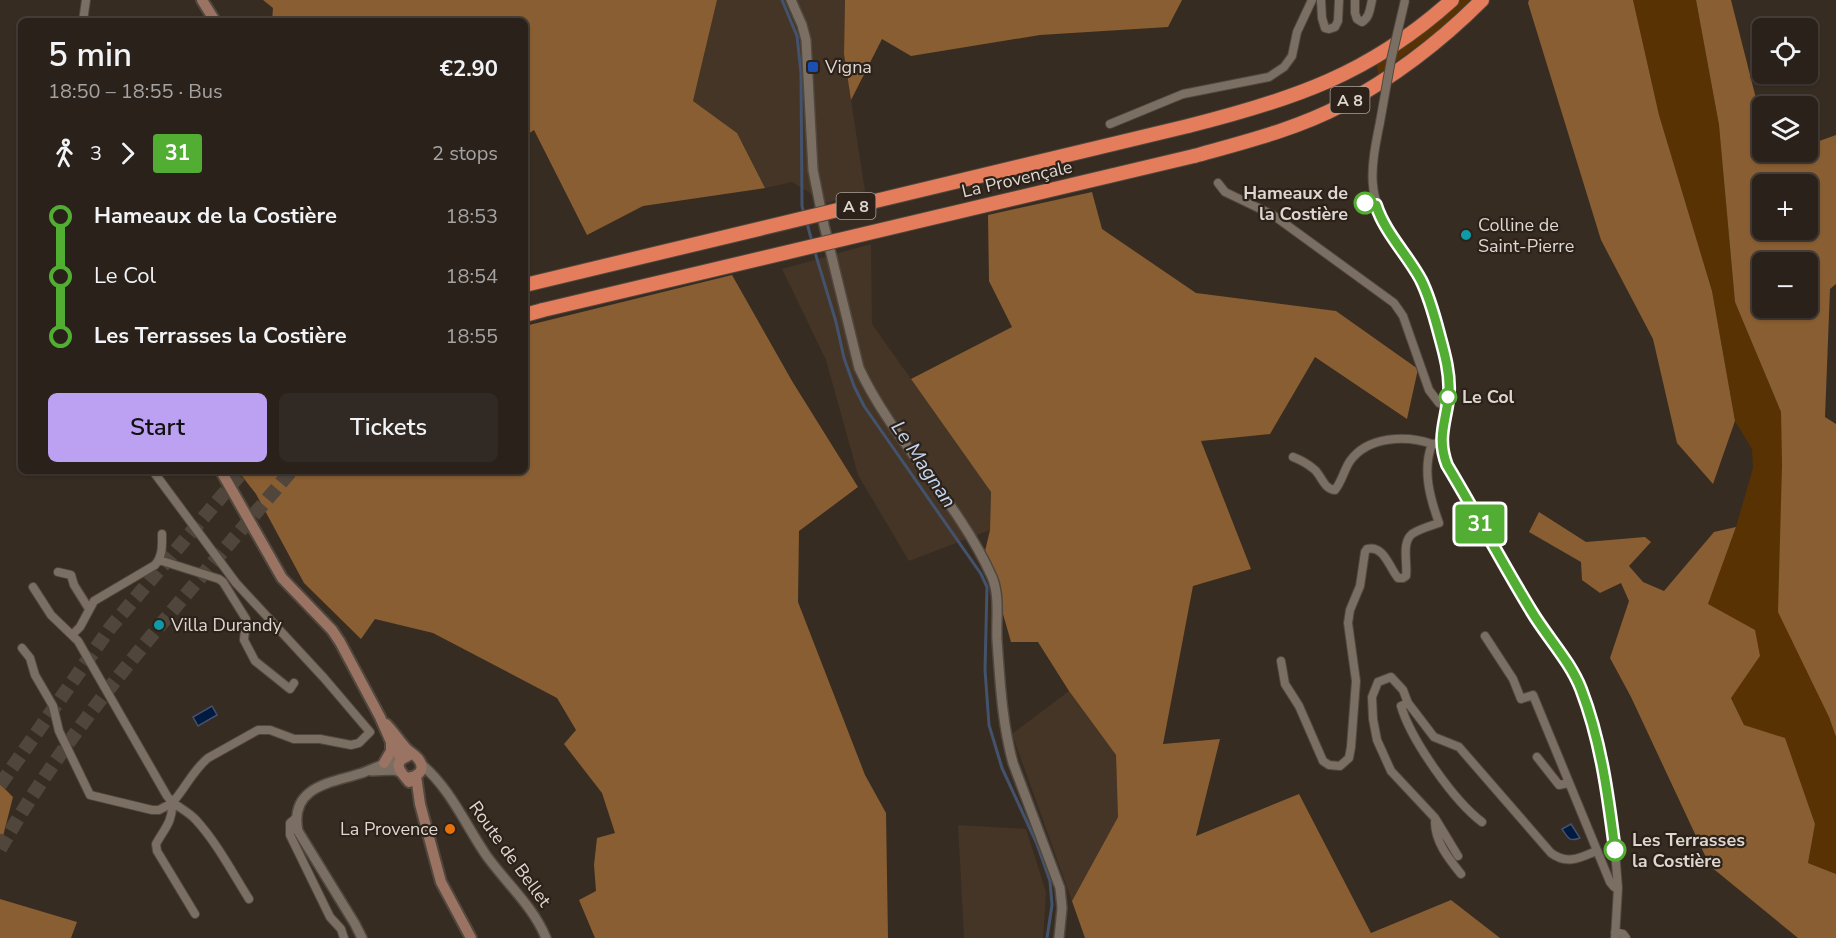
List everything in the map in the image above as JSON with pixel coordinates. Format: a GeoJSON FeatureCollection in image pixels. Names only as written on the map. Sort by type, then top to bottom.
{"type":"FeatureCollection","features":[{"type":"Feature","properties":{"kind":"highway","name":"La Provençale"},"geometry":{"type":"LineString","coordinates":[[528,284],[1188,126],[1269,104],[1303,93],[1336,78],[1390,48],[1410,35],[1452,0]]}},
{"type":"Feature","properties":{"kind":"highway","name":"La Provençale"},"geometry":{"type":"LineString","coordinates":[[528,314],[1194,156],[1267,135],[1341,105],[1382,81],[1427,50],[1482,0]]}},
{"type":"Feature","properties":{"kind":"main road"},"geometry":{"type":"LineString","coordinates":[[202,0],[213,18]]}},
{"type":"Feature","properties":{"kind":"main road"},"geometry":{"type":"LineString","coordinates":[[223,474],[282,578],[332,630],[340,642],[380,717],[413,770]]}},
{"type":"Feature","properties":{"kind":"main road"},"geometry":{"type":"LineString","coordinates":[[380,717],[402,759],[407,756],[413,770],[441,882],[471,938]]}},
{"type":"Feature","properties":{"kind":"main road"},"geometry":{"type":"LineString","coordinates":[[384,763],[391,751],[389,737]]}},
{"type":"Feature","properties":{"kind":"street"},"geometry":{"type":"LineString","coordinates":[[83,18],[86,0]]}},
{"type":"Feature","properties":{"kind":"street"},"geometry":{"type":"LineString","coordinates":[[791,0],[806,40],[813,170],[819,206],[854,348],[869,388],[905,443],[948,501],[992,578],[996,595],[1000,688],[1008,744],[1060,888],[1062,908],[1059,938]]}},
{"type":"Feature","properties":{"kind":"street"},"geometry":{"type":"LineString","coordinates":[[1110,124],[1183,94],[1269,77],[1284,67],[1292,56],[1297,32],[1312,0]]}},
{"type":"Feature","properties":{"kind":"street"},"geometry":{"type":"LineString","coordinates":[[1321,0],[1322,18],[1325,28],[1329,29],[1335,27],[1338,21],[1339,0]]}},
{"type":"Feature","properties":{"kind":"street"},"geometry":{"type":"LineString","coordinates":[[1355,0],[1355,13],[1362,22],[1369,14],[1371,0]]}},
{"type":"Feature","properties":{"kind":"street"},"geometry":{"type":"LineString","coordinates":[[1405,0],[1391,60],[1372,166],[1374,196],[1383,221],[1428,296],[1440,337],[1449,388],[1441,435],[1447,465],[1505,569],[1581,688],[1601,757],[1616,851],[1618,888],[1615,935],[1623,934],[1626,938]]}},
{"type":"Feature","properties":{"kind":"street"},"geometry":{"type":"LineString","coordinates":[[1218,183],[1225,192],[1273,215],[1394,303],[1403,316],[1429,390],[1439,403],[1447,406]]}},
{"type":"Feature","properties":{"kind":"street"},"geometry":{"type":"LineString","coordinates":[[1293,457],[1302,460],[1316,471],[1327,488],[1335,490],[1349,463],[1359,451],[1397,438],[1408,438],[1432,444],[1441,443]]}},
{"type":"Feature","properties":{"kind":"street"},"geometry":{"type":"LineString","coordinates":[[1281,661],[1285,684],[1299,706],[1323,760],[1329,765],[1340,766],[1349,758],[1351,747],[1356,681],[1348,623],[1350,610],[1360,586],[1365,552],[1372,548],[1379,550],[1398,578],[1406,576],[1408,539],[1413,534],[1439,523],[1431,500],[1428,481],[1429,453],[1432,444]]}},
{"type":"Feature","properties":{"kind":"street"},"geometry":{"type":"LineString","coordinates":[[155,474],[236,584],[324,678],[370,732],[389,737]]}},
{"type":"Feature","properties":{"kind":"street"},"geometry":{"type":"LineString","coordinates":[[72,635],[80,627],[94,601],[155,565],[161,555],[162,534]]}},
{"type":"Feature","properties":{"kind":"street"},"geometry":{"type":"LineString","coordinates":[[159,560],[223,582],[246,619],[244,640],[255,661],[290,689],[294,683]]}},
{"type":"Feature","properties":{"kind":"street"},"geometry":{"type":"LineString","coordinates":[[58,572],[71,575],[74,585],[89,609]]}},
{"type":"Feature","properties":{"kind":"street"},"geometry":{"type":"LineString","coordinates":[[33,587],[54,620],[78,641],[172,803],[173,814],[156,844],[157,851],[195,914]]}},
{"type":"Feature","properties":{"kind":"street"},"geometry":{"type":"LineString","coordinates":[[1485,636],[1514,679],[1521,699],[1533,696],[1611,885],[1618,888]]}},
{"type":"Feature","properties":{"kind":"street"},"geometry":{"type":"LineString","coordinates":[[22,648],[30,658],[35,675],[53,705],[59,731],[90,795],[152,810],[159,810],[172,803],[207,758],[258,730],[270,730],[301,740],[320,739],[359,746],[370,732]]}},
{"type":"Feature","properties":{"kind":"street"},"geometry":{"type":"LineString","coordinates":[[1458,856],[1435,818],[1390,771],[1377,740],[1373,719],[1372,697],[1378,682],[1391,677],[1403,690],[1408,703],[1434,737],[1459,747],[1551,853],[1558,858],[1572,860],[1596,851]]}},
{"type":"Feature","properties":{"kind":"street"},"geometry":{"type":"LineString","coordinates":[[1408,703],[1401,706],[1404,718],[1430,761],[1469,812],[1482,822]]}},
{"type":"Feature","properties":{"kind":"street"},"geometry":{"type":"LineString","coordinates":[[1537,757],[1559,784],[1568,783]]}},
{"type":"Feature","properties":{"kind":"street"},"geometry":{"type":"LineString","coordinates":[[362,938],[356,924],[298,831],[297,817],[303,799],[316,787],[402,759]]}},
{"type":"Feature","properties":{"kind":"street"},"geometry":{"type":"LineString","coordinates":[[361,773],[413,770]]}},
{"type":"Feature","properties":{"kind":"street","name":"Route de Bellet"},"geometry":{"type":"LineString","coordinates":[[413,770],[434,774],[487,855],[532,912],[546,938]]}},
{"type":"Feature","properties":{"kind":"street"},"geometry":{"type":"LineString","coordinates":[[172,803],[183,808],[207,833],[249,899]]}},
{"type":"Feature","properties":{"kind":"street"},"geometry":{"type":"LineString","coordinates":[[297,817],[290,823],[291,835],[330,917],[341,928],[344,938]]}},
{"type":"Feature","properties":{"kind":"street"},"geometry":{"type":"LineString","coordinates":[[1435,818],[1435,827],[1440,842],[1448,858],[1461,874]]}},
{"type":"Feature","properties":{"kind":"shaded area"},"geometry":{"type":"Polygon","coordinates":[[[263,0],[717,0],[693,101],[737,133],[765,188],[643,206],[587,235],[534,130],[528,134],[528,18],[272,18],[273,8],[263,0]]]}},
{"type":"Feature","properties":{"kind":"shaded area"},"geometry":{"type":"Polygon","coordinates":[[[717,0],[845,0],[844,54],[865,191],[827,203],[792,182],[765,188],[737,133],[693,101],[717,0]]]}},
{"type":"Feature","properties":{"kind":"shaded area"},"geometry":{"type":"Polygon","coordinates":[[[845,0],[1182,0],[1168,27],[1040,35],[911,56],[882,39],[851,100],[844,54],[845,0]]]}},
{"type":"Feature","properties":{"kind":"shaded area"},"geometry":{"type":"Polygon","coordinates":[[[1461,0],[1471,0],[1433,35],[1378,74],[1377,64],[1422,33],[1461,0]]]}},
{"type":"Feature","properties":{"kind":"shaded area"},"geometry":{"type":"Polygon","coordinates":[[[1529,0],[1633,0],[1659,115],[1712,291],[1735,421],[1713,484],[1677,443],[1653,339],[1601,240],[1528,3],[1529,0]]]}},
{"type":"Feature","properties":{"kind":"shaded area"},"geometry":{"type":"Polygon","coordinates":[[[1633,0],[1696,0],[1719,125],[1735,302],[1781,412],[1782,466],[1829,717],[1836,737],[1836,874],[1808,863],[1815,824],[1785,739],[1744,725],[1731,697],[1760,656],[1708,604],[1736,527],[1753,468],[1752,449],[1735,421],[1712,291],[1659,115],[1633,0]]]}},
{"type":"Feature","properties":{"kind":"shaded area"},"geometry":{"type":"Polygon","coordinates":[[[1696,0],[1731,0],[1755,96],[1752,96],[1752,162],[1818,162],[1818,141],[1836,135],[1836,284],[1830,289],[1825,417],[1836,424],[1836,737],[1829,717],[1778,612],[1782,466],[1781,412],[1735,302],[1719,125],[1696,0]]]}},
{"type":"Feature","properties":{"kind":"shaded area"},"geometry":{"type":"Polygon","coordinates":[[[1092,192],[1102,229],[1196,293],[1336,311],[1418,369],[1407,419],[1315,357],[1270,434],[1201,441],[1251,569],[1193,586],[1163,744],[1220,739],[1196,836],[1299,794],[1371,933],[1451,900],[1500,938],[1085,938],[1072,901],[1118,817],[1116,755],[1069,691],[1038,642],[1011,642],[985,551],[990,530],[991,492],[911,379],[1012,327],[989,281],[988,215],[1092,192]]]}},
{"type":"Feature","properties":{"kind":"shaded area"},"geometry":{"type":"Polygon","coordinates":[[[871,244],[872,324],[991,492],[990,530],[909,561],[858,475],[826,360],[782,269],[871,244]]]}},
{"type":"Feature","properties":{"kind":"shaded area"},"geometry":{"type":"Polygon","coordinates":[[[732,275],[792,381],[858,487],[799,531],[798,602],[865,775],[886,813],[888,938],[595,938],[579,900],[596,891],[594,865],[597,838],[615,833],[602,793],[564,744],[576,730],[557,698],[433,633],[375,619],[361,639],[304,583],[256,494],[240,474],[528,474],[528,325],[732,275]]]}},
{"type":"Feature","properties":{"kind":"shaded area"},"geometry":{"type":"Polygon","coordinates":[[[1539,512],[1586,542],[1645,537],[1651,542],[1629,566],[1643,582],[1664,591],[1714,532],[1736,527],[1708,604],[1755,630],[1760,656],[1731,698],[1744,725],[1785,738],[1815,824],[1808,863],[1836,874],[1836,938],[1798,938],[1710,866],[1631,697],[1610,658],[1629,601],[1621,583],[1600,593],[1582,580],[1581,562],[1529,532],[1539,512]]]}},
{"type":"Feature","properties":{"kind":"shaded area"},"geometry":{"type":"Polygon","coordinates":[[[1069,691],[1116,755],[1118,817],[1072,901],[1012,734],[1069,691]]]}},
{"type":"Feature","properties":{"kind":"shaded area"},"geometry":{"type":"Polygon","coordinates":[[[0,784],[13,797],[0,848],[0,784]]]}},
{"type":"Feature","properties":{"kind":"shaded area"},"geometry":{"type":"Polygon","coordinates":[[[958,825],[1026,829],[1046,892],[1043,938],[964,938],[958,825]]]}},
{"type":"Feature","properties":{"kind":"shaded area"},"geometry":{"type":"Polygon","coordinates":[[[0,899],[77,922],[71,938],[0,938],[0,899]]]}},
{"type":"Feature","properties":{"kind":"water"},"geometry":{"type":"Polygon","coordinates":[[[212,706],[217,715],[198,726],[193,717],[212,706]]]}},
{"type":"Feature","properties":{"kind":"water"},"geometry":{"type":"Polygon","coordinates":[[[1571,824],[1580,838],[1573,840],[1569,838],[1562,829],[1571,824]]]}},
{"type":"Feature","properties":{"kind":"waterway","name":"Le Magnan"},"geometry":{"type":"LineString","coordinates":[[782,0],[797,36],[801,73],[802,206],[804,214]]}},
{"type":"Feature","properties":{"kind":"waterway","name":"Le Magnan"},"geometry":{"type":"LineString","coordinates":[[807,223],[812,242]]}},
{"type":"Feature","properties":{"kind":"waterway","name":"Le Magnan"},"geometry":{"type":"LineString","coordinates":[[814,249],[836,322],[844,358],[864,406],[981,574],[987,587],[985,670],[989,725],[1002,768],[1037,844],[1050,881],[1052,905],[1047,938]]}},
{"type":"Feature","properties":{"kind":"tunnel"},"geometry":{"type":"LineString","coordinates":[[0,785],[110,628],[240,474]]}},
{"type":"Feature","properties":{"kind":"tunnel"},"geometry":{"type":"LineString","coordinates":[[0,849],[64,748],[100,700],[288,474]]}},
{"type":"Feature","properties":{"kind":"bus line","name":"31"},"geometry":{"type":"LineString","coordinates":[[1365,203],[1376,205],[1383,221],[1421,280],[1428,296],[1447,368],[1448,402],[1441,435],[1442,451],[1447,465],[1505,569],[1581,688],[1601,757],[1615,850]]}},
{"type":"Feature","properties":{"kind":"place","name":"Vigna"},"geometry":{"type":"Point","coordinates":[813,67]}},
{"type":"Feature","properties":{"kind":"place","name":"Hameaux de la Costière"},"geometry":{"type":"Point","coordinates":[1365,203]}},
{"type":"Feature","properties":{"kind":"place","name":"Colline de Saint-Pierre"},"geometry":{"type":"Point","coordinates":[1466,235]}},
{"type":"Feature","properties":{"kind":"place","name":"Le Col"},"geometry":{"type":"Point","coordinates":[1448,397]}},
{"type":"Feature","properties":{"kind":"place","name":"Villa Durandy"},"geometry":{"type":"Point","coordinates":[159,625]}},
{"type":"Feature","properties":{"kind":"place","name":"La Provence"},"geometry":{"type":"Point","coordinates":[450,829]}},
{"type":"Feature","properties":{"kind":"place","name":"Les Terrasses la Costière"},"geometry":{"type":"Point","coordinates":[1615,850]}}]}
